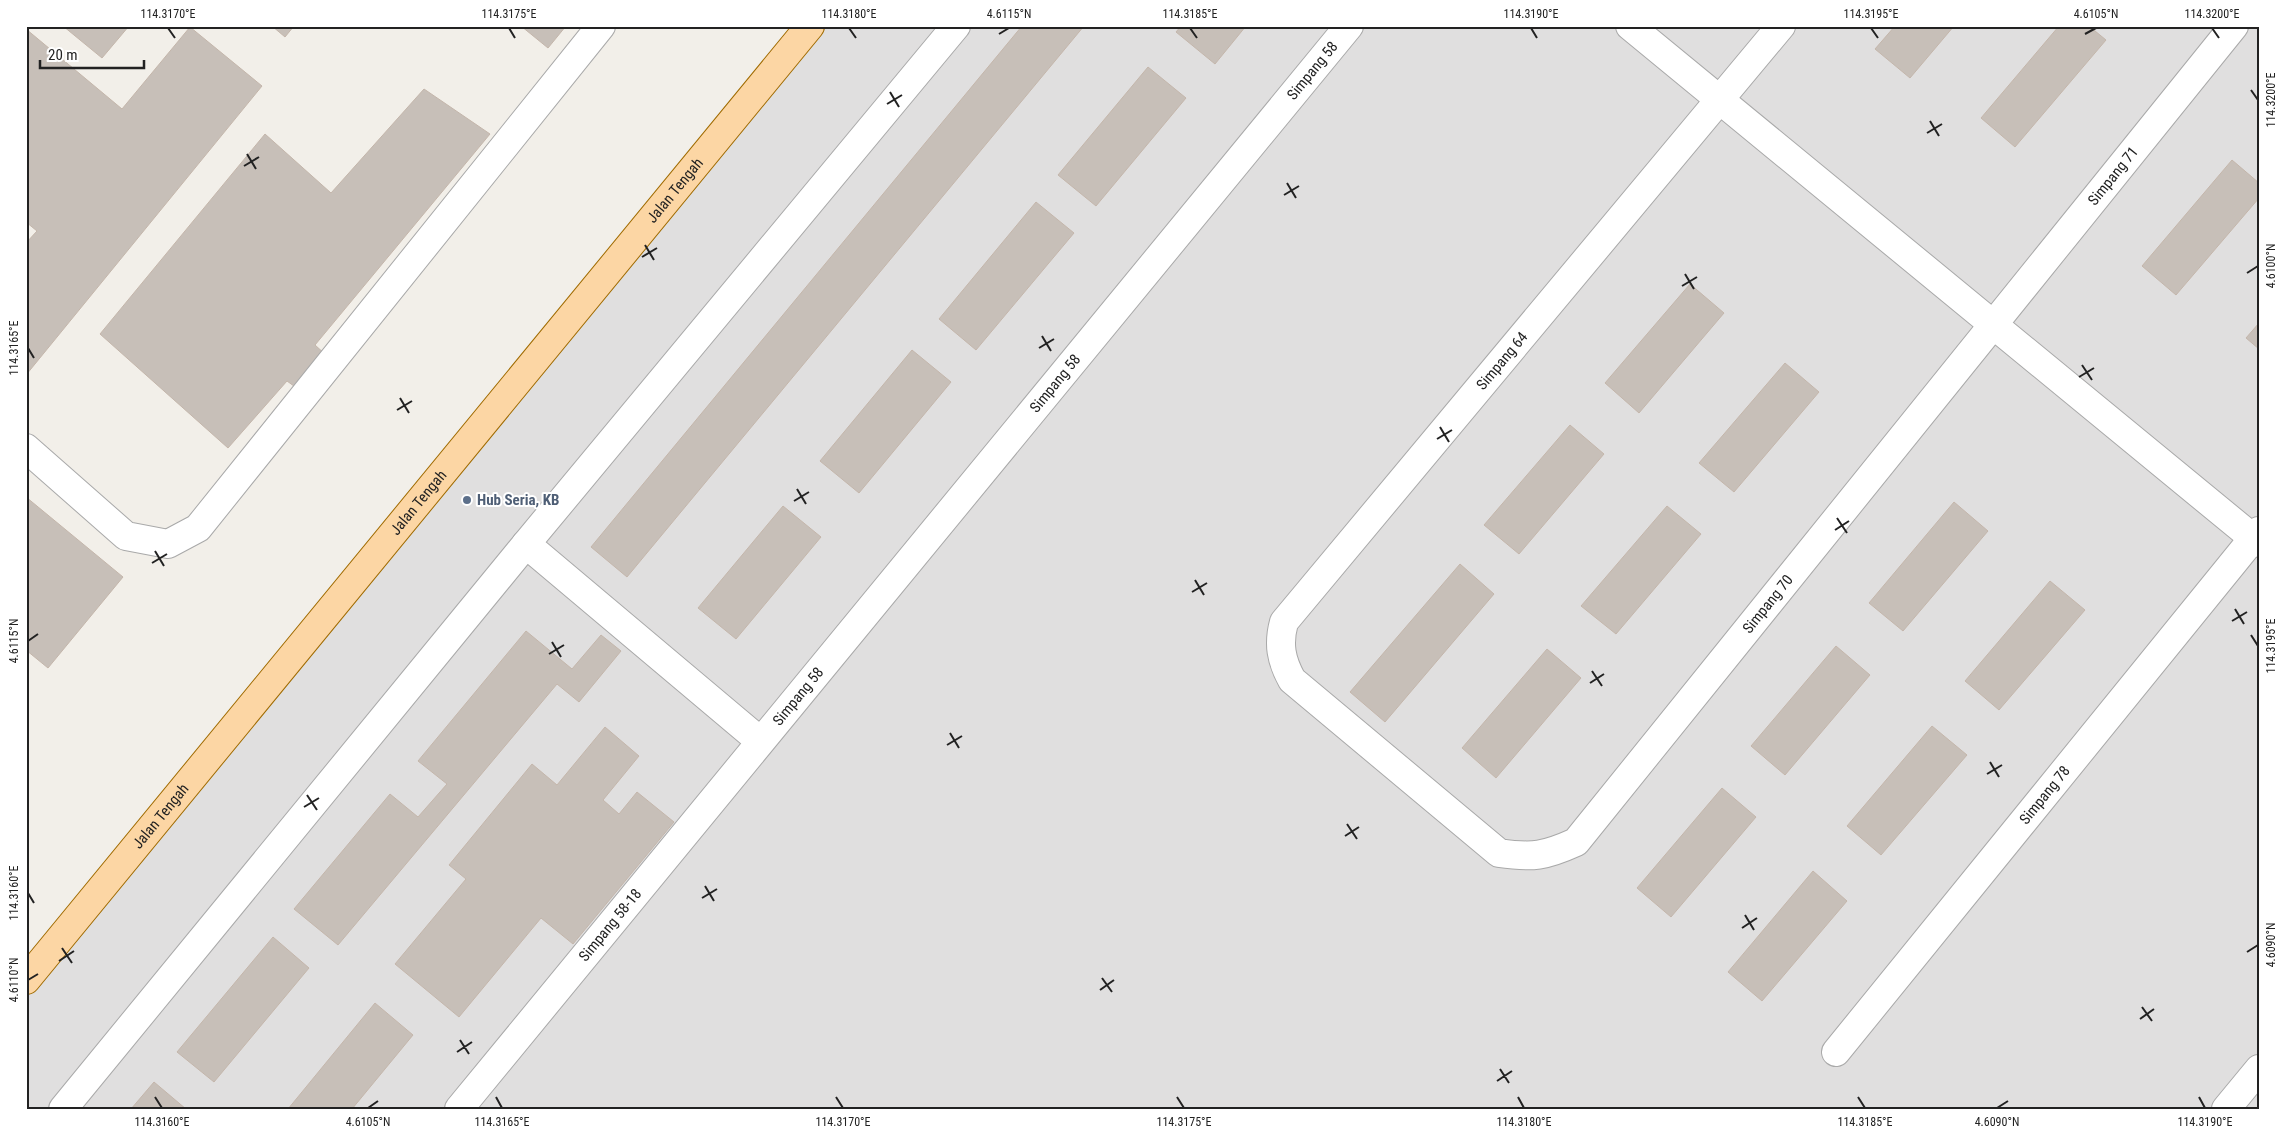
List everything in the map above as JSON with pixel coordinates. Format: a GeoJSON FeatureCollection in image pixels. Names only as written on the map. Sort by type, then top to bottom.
{"type":"FeatureCollection","features":[{"type":"Feature","properties":{"kind":"main road","name":"Jalan Tengah"},"geometry":{"type":"LineString","coordinates":[[26,980],[810,26]]}},
{"type":"Feature","properties":{"kind":"street"},"geometry":{"type":"LineString","coordinates":[[26,448],[126,536],[168,544],[198,528],[601,26]]}},
{"type":"Feature","properties":{"kind":"street"},"geometry":{"type":"LineString","coordinates":[[63,1109],[526,544],[956,26]]}},
{"type":"Feature","properties":{"kind":"street","name":"Simpang 58"},"geometry":{"type":"LineString","coordinates":[[760,741],[1350,26]]}},
{"type":"Feature","properties":{"kind":"street"},"geometry":{"type":"LineString","coordinates":[[1630,26],[1993,325],[2257,538]]}},
{"type":"Feature","properties":{"kind":"street","name":"Simpang 64"},"geometry":{"type":"LineString","coordinates":[[1284,622],[1781,26]]}},
{"type":"Feature","properties":{"kind":"street","name":"Simpang 71"},"geometry":{"type":"LineString","coordinates":[[1993,325],[2234,26]]}},
{"type":"Feature","properties":{"kind":"street","name":"Simpang 70"},"geometry":{"type":"LineString","coordinates":[[1284,622],[1280,637],[1280,652],[1284,666],[1292,680],[1499,853],[1526,857],[1552,853],[1576,842],[1993,325]]}},
{"type":"Feature","properties":{"kind":"street","name":"Simpang 78"},"geometry":{"type":"LineString","coordinates":[[1836,1052],[2257,538]]}},
{"type":"Feature","properties":{"kind":"street"},"geometry":{"type":"LineString","coordinates":[[526,544],[760,741]]}},
{"type":"Feature","properties":{"kind":"street","name":"Simpang 58-18"},"geometry":{"type":"LineString","coordinates":[[459,1109],[760,741]]}},
{"type":"Feature","properties":{"kind":"street"},"geometry":{"type":"LineString","coordinates":[[2226,1109],[2259,1069]]}},
{"type":"Feature","properties":{"kind":"shaded area"},"geometry":{"type":"Polygon","coordinates":[[[810,26],[2259,26],[2259,1109],[26,1109],[26,980],[810,26]]]}},
{"type":"Feature","properties":{"kind":"building"},"geometry":{"type":"Polygon","coordinates":[[[63,26],[129,26],[102,58],[63,26]]]}},
{"type":"Feature","properties":{"kind":"building"},"geometry":{"type":"Polygon","coordinates":[[[272,26],[294,26],[285,37],[272,26]]]}},
{"type":"Feature","properties":{"kind":"building"},"geometry":{"type":"Polygon","coordinates":[[[521,26],[566,26],[548,48],[521,26]]]}},
{"type":"Feature","properties":{"kind":"building"},"geometry":{"type":"Polygon","coordinates":[[[1022,26],[1084,26],[627,577],[591,547],[1022,26]]]}},
{"type":"Feature","properties":{"kind":"building"},"geometry":{"type":"Polygon","coordinates":[[[1181,26],[1246,26],[1215,64],[1176,32],[1181,26]]]}},
{"type":"Feature","properties":{"kind":"building"},"geometry":{"type":"Polygon","coordinates":[[[1895,26],[1954,26],[1910,78],[1875,49],[1895,26]]]}},
{"type":"Feature","properties":{"kind":"building"},"geometry":{"type":"Polygon","coordinates":[[[2059,26],[2089,26],[2106,40],[2015,147],[1981,118],[2059,26]]]}},
{"type":"Feature","properties":{"kind":"building"},"geometry":{"type":"Polygon","coordinates":[[[190,27],[262,86],[26,375],[26,243],[37,231],[26,222],[26,29],[122,109],[190,27]]]}},
{"type":"Feature","properties":{"kind":"building"},"geometry":{"type":"Polygon","coordinates":[[[1148,67],[1186,98],[1096,206],[1058,175],[1148,67]]]}},
{"type":"Feature","properties":{"kind":"building"},"geometry":{"type":"Polygon","coordinates":[[[424,89],[490,134],[315,345],[326,355],[298,389],[287,381],[228,448],[100,334],[265,134],[331,193],[424,89]]]}},
{"type":"Feature","properties":{"kind":"building"},"geometry":{"type":"Polygon","coordinates":[[[2232,160],[2259,183],[2259,198],[2176,295],[2142,266],[2232,160]]]}},
{"type":"Feature","properties":{"kind":"building"},"geometry":{"type":"Polygon","coordinates":[[[1036,202],[1074,233],[976,350],[939,319],[1036,202]]]}},
{"type":"Feature","properties":{"kind":"building"},"geometry":{"type":"Polygon","coordinates":[[[1690,284],[1724,313],[1639,413],[1605,383],[1690,284]]]}},
{"type":"Feature","properties":{"kind":"building"},"geometry":{"type":"Polygon","coordinates":[[[2259,323],[2259,349],[2246,338],[2259,323]]]}},
{"type":"Feature","properties":{"kind":"building"},"geometry":{"type":"Polygon","coordinates":[[[912,350],[951,382],[859,493],[820,461],[912,350]]]}},
{"type":"Feature","properties":{"kind":"building"},"geometry":{"type":"Polygon","coordinates":[[[1785,363],[1819,392],[1734,492],[1699,463],[1785,363]]]}},
{"type":"Feature","properties":{"kind":"building"},"geometry":{"type":"Polygon","coordinates":[[[1570,425],[1604,454],[1519,554],[1484,525],[1570,425]]]}},
{"type":"Feature","properties":{"kind":"building"},"geometry":{"type":"Polygon","coordinates":[[[26,497],[123,577],[48,668],[26,650],[26,497]]]}},
{"type":"Feature","properties":{"kind":"building"},"geometry":{"type":"Polygon","coordinates":[[[1954,502],[1988,531],[1903,631],[1869,603],[1954,502]]]}},
{"type":"Feature","properties":{"kind":"building"},"geometry":{"type":"Polygon","coordinates":[[[783,506],[821,537],[736,639],[698,608],[783,506]]]}},
{"type":"Feature","properties":{"kind":"building"},"geometry":{"type":"Polygon","coordinates":[[[1667,506],[1701,534],[1616,634],[1581,606],[1667,506]]]}},
{"type":"Feature","properties":{"kind":"building"},"geometry":{"type":"Polygon","coordinates":[[[1460,564],[1494,594],[1385,722],[1350,692],[1460,564]]]}},
{"type":"Feature","properties":{"kind":"building"},"geometry":{"type":"Polygon","coordinates":[[[2050,581],[2085,610],[1999,710],[1965,681],[2050,581]]]}},
{"type":"Feature","properties":{"kind":"building"},"geometry":{"type":"Polygon","coordinates":[[[526,631],[572,669],[601,635],[621,651],[579,702],[557,684],[338,945],[294,909],[390,794],[418,817],[447,784],[418,761],[526,631]]]}},
{"type":"Feature","properties":{"kind":"building"},"geometry":{"type":"Polygon","coordinates":[[[1836,646],[1870,675],[1785,775],[1751,746],[1836,646]]]}},
{"type":"Feature","properties":{"kind":"building"},"geometry":{"type":"Polygon","coordinates":[[[1547,649],[1581,678],[1496,778],[1462,748],[1547,649]]]}},
{"type":"Feature","properties":{"kind":"building"},"geometry":{"type":"Polygon","coordinates":[[[1932,726],[1967,755],[1881,855],[1847,826],[1932,726]]]}},
{"type":"Feature","properties":{"kind":"building"},"geometry":{"type":"Polygon","coordinates":[[[605,727],[639,756],[603,800],[619,814],[637,792],[674,822],[573,944],[541,918],[459,1017],[395,964],[466,879],[449,865],[532,764],[557,785],[605,727]]]}},
{"type":"Feature","properties":{"kind":"building"},"geometry":{"type":"Polygon","coordinates":[[[1722,788],[1756,817],[1671,917],[1637,888],[1722,788]]]}},
{"type":"Feature","properties":{"kind":"building"},"geometry":{"type":"Polygon","coordinates":[[[1813,871],[1847,901],[1762,1001],[1728,972],[1813,871]]]}},
{"type":"Feature","properties":{"kind":"building"},"geometry":{"type":"Polygon","coordinates":[[[273,937],[309,968],[214,1082],[177,1052],[273,937]]]}},
{"type":"Feature","properties":{"kind":"building"},"geometry":{"type":"Polygon","coordinates":[[[375,1003],[413,1035],[352,1109],[288,1109],[375,1003]]]}},
{"type":"Feature","properties":{"kind":"building"},"geometry":{"type":"Polygon","coordinates":[[[154,1082],[186,1109],[131,1109],[154,1082]]]}},
{"type":"Feature","properties":{"kind":"place","name":"Hub Seria, KB"},"geometry":{"type":"Point","coordinates":[467,500]}}]}
